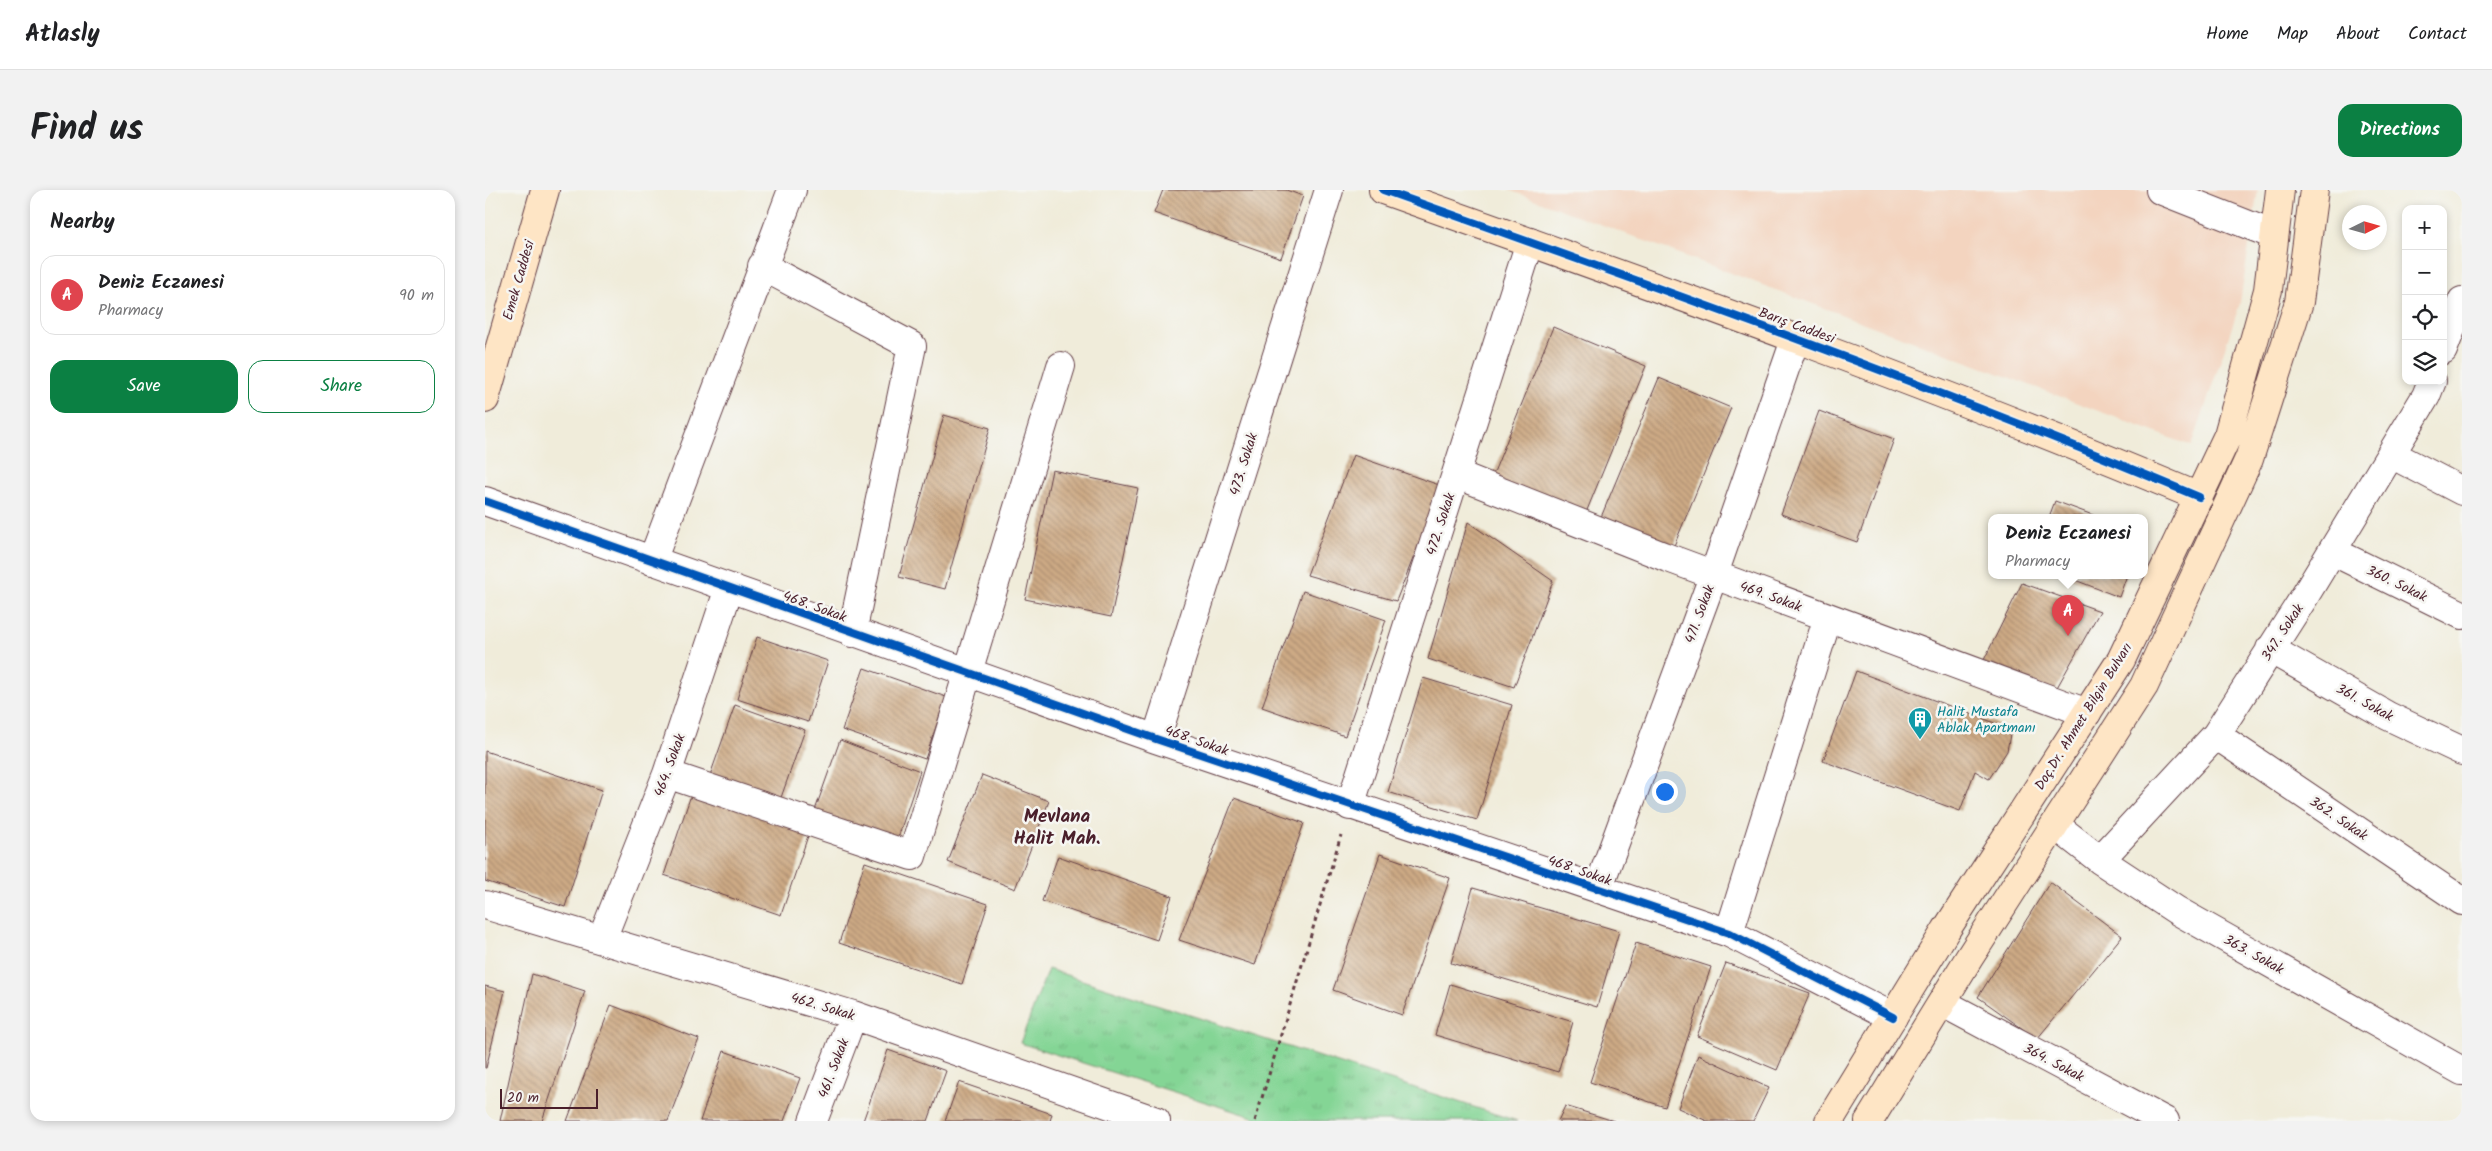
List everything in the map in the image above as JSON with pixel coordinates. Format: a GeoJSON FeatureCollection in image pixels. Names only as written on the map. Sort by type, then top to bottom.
{"type":"FeatureCollection","features":[{"type":"Feature","properties":{"kind":"main road","name":"Emek Caddesi"},"geometry":{"type":"LineString","coordinates":[[485,399],[545,190]]}},
{"type":"Feature","properties":{"kind":"main road","name":"Barış Caddesi"},"geometry":{"type":"LineString","coordinates":[[1383,190],[1796,337],[2059,438],[2199,497]]}},
{"type":"Feature","properties":{"kind":"main road","name":"Doç.Dr. Ahmet Bilgin Bulvarı"},"geometry":{"type":"LineString","coordinates":[[1829,1121],[1946,930],[2121,660],[2228,435],[2268,290],[2279,190]]}},
{"type":"Feature","properties":{"kind":"main road"},"geometry":{"type":"LineString","coordinates":[[1869,1121],[2144,686],[2249,459],[2299,302],[2314,190]]}},
{"type":"Feature","properties":{"kind":"street"},"geometry":{"type":"LineString","coordinates":[[651,561],[792,190]]}},
{"type":"Feature","properties":{"kind":"street","name":"473. Sokak"},"geometry":{"type":"LineString","coordinates":[[1156,739],[1329,190]]}},
{"type":"Feature","properties":{"kind":"street"},"geometry":{"type":"LineString","coordinates":[[2160,190],[2275,235]]}},
{"type":"Feature","properties":{"kind":"street","name":"472. Sokak"},"geometry":{"type":"LineString","coordinates":[[1350,806],[1530,242]]}},
{"type":"Feature","properties":{"kind":"street"},"geometry":{"type":"LineString","coordinates":[[763,266],[912,346],[852,632]]}},
{"type":"Feature","properties":{"kind":"street"},"geometry":{"type":"LineString","coordinates":[[2450,347],[2462,301]]}},
{"type":"Feature","properties":{"kind":"street","name":"471. Sokak"},"geometry":{"type":"LineString","coordinates":[[1598,889],[1713,574],[1796,337]]}},
{"type":"Feature","properties":{"kind":"street"},"geometry":{"type":"LineString","coordinates":[[667,774],[912,856],[1061,366]]}},
{"type":"Feature","properties":{"kind":"street","name":"347. Sokak"},"geometry":{"type":"LineString","coordinates":[[2100,860],[2216,735],[2332,551],[2426,396],[2430,385]]}},
{"type":"Feature","properties":{"kind":"street"},"geometry":{"type":"LineString","coordinates":[[2391,454],[2462,491]]}},
{"type":"Feature","properties":{"kind":"street","name":"469. Sokak"},"geometry":{"type":"LineString","coordinates":[[1456,474],[1713,574],[2087,713]]}},
{"type":"Feature","properties":{"kind":"street","name":"468. Sokak"},"geometry":{"type":"LineString","coordinates":[[485,501],[1156,739],[1729,933],[1893,1018]]}},
{"type":"Feature","properties":{"kind":"street","name":"360. Sokak"},"geometry":{"type":"LineString","coordinates":[[2332,551],[2462,615]]}},
{"type":"Feature","properties":{"kind":"street","name":"464. Sokak"},"geometry":{"type":"LineString","coordinates":[[602,939],[667,774],[729,588]]}},
{"type":"Feature","properties":{"kind":"street"},"geometry":{"type":"LineString","coordinates":[[1729,933],[1828,617]]}},
{"type":"Feature","properties":{"kind":"street","name":"361. Sokak"},"geometry":{"type":"LineString","coordinates":[[2270,649],[2388,716],[2462,751]]}},
{"type":"Feature","properties":{"kind":"street","name":"362. Sokak"},"geometry":{"type":"LineString","coordinates":[[2216,735],[2462,900]]}},
{"type":"Feature","properties":{"kind":"street","name":"363. Sokak"},"geometry":{"type":"LineString","coordinates":[[2055,825],[2100,860],[2175,910],[2462,1071]]}},
{"type":"Feature","properties":{"kind":"street","name":"462. Sokak"},"geometry":{"type":"LineString","coordinates":[[485,905],[853,1015],[1156,1121]]}},
{"type":"Feature","properties":{"kind":"street","name":"364. Sokak"},"geometry":{"type":"LineString","coordinates":[[1943,1003],[2165,1121]]}},
{"type":"Feature","properties":{"kind":"street","name":"461. Sokak"},"geometry":{"type":"LineString","coordinates":[[813,1121],[853,1015]]}},
{"type":"Feature","properties":{"kind":"path"},"geometry":{"type":"LineString","coordinates":[[1255,1121],[1350,806]]}},
{"type":"Feature","properties":{"kind":"shaded area"},"geometry":{"type":"Polygon","coordinates":[[[1509,190],[2258,190],[2240,303],[2192,446],[1509,190]]]}},
{"type":"Feature","properties":{"kind":"green space"},"geometry":{"type":"Polygon","coordinates":[[[1048,969],[1517,1121],[1265,1121],[1020,1043],[1048,969]]]}},
{"type":"Feature","properties":{"kind":"building"},"geometry":{"type":"Polygon","coordinates":[[[1163,190],[1286,190],[1303,196],[1281,258],[1154,213],[1163,190]]]}},
{"type":"Feature","properties":{"kind":"building"},"geometry":{"type":"Polygon","coordinates":[[[1553,327],[1646,366],[1583,520],[1490,482],[1553,327]]]}},
{"type":"Feature","properties":{"kind":"building"},"geometry":{"type":"Polygon","coordinates":[[[1659,378],[1731,408],[1671,553],[1599,522],[1659,378]]]}},
{"type":"Feature","properties":{"kind":"building"},"geometry":{"type":"Polygon","coordinates":[[[1819,411],[1894,439],[1857,542],[1781,514],[1819,411]]]}},
{"type":"Feature","properties":{"kind":"building"},"geometry":{"type":"Polygon","coordinates":[[[944,415],[990,428],[945,589],[899,577],[944,415]]]}},
{"type":"Feature","properties":{"kind":"building"},"geometry":{"type":"Polygon","coordinates":[[[1353,455],[1442,486],[1396,601],[1307,575],[1353,455]]]}},
{"type":"Feature","properties":{"kind":"building"},"geometry":{"type":"Polygon","coordinates":[[[1052,470],[1138,488],[1111,617],[1025,599],[1052,470]]]}},
{"type":"Feature","properties":{"kind":"building"},"geometry":{"type":"Polygon","coordinates":[[[2055,501],[2090,514],[2050,514],[2055,501]]]}},
{"type":"Feature","properties":{"kind":"building"},"geometry":{"type":"Polygon","coordinates":[[[1468,522],[1553,581],[1514,687],[1428,659],[1468,522]]]}},
{"type":"Feature","properties":{"kind":"building"},"geometry":{"type":"Polygon","coordinates":[[[2072,579],[2126,579],[2119,597],[2072,579]]]}},
{"type":"Feature","properties":{"kind":"building"},"geometry":{"type":"Polygon","coordinates":[[[2022,583],[2100,611],[2055,691],[1982,664],[2022,583]]]}},
{"type":"Feature","properties":{"kind":"building"},"geometry":{"type":"Polygon","coordinates":[[[1303,591],[1386,620],[1345,736],[1262,707],[1303,591]]]}},
{"type":"Feature","properties":{"kind":"building"},"geometry":{"type":"Polygon","coordinates":[[[757,637],[828,661],[808,722],[737,699],[757,637]]]}},
{"type":"Feature","properties":{"kind":"building"},"geometry":{"type":"Polygon","coordinates":[[[864,668],[946,697],[925,759],[842,730],[864,668]]]}},
{"type":"Feature","properties":{"kind":"building","name":"Halit Mustafa Ablak Apartmanı"},"geometry":{"type":"Polygon","coordinates":[[[1856,671],[2011,729],[2007,751],[1989,779],[1975,771],[1960,811],[1823,761],[1856,671]]]}},
{"type":"Feature","properties":{"kind":"building"},"geometry":{"type":"Polygon","coordinates":[[[1423,678],[1512,705],[1477,820],[1388,792],[1423,678]]]}},
{"type":"Feature","properties":{"kind":"building"},"geometry":{"type":"Polygon","coordinates":[[[735,705],[805,730],[778,806],[708,781],[735,705]]]}},
{"type":"Feature","properties":{"kind":"building"},"geometry":{"type":"Polygon","coordinates":[[[840,740],[920,771],[896,844],[813,816],[840,740]]]}},
{"type":"Feature","properties":{"kind":"building"},"geometry":{"type":"Polygon","coordinates":[[[485,751],[602,790],[565,907],[485,881],[485,751]]]}},
{"type":"Feature","properties":{"kind":"building"},"geometry":{"type":"Polygon","coordinates":[[[982,775],[1049,801],[1015,889],[948,862],[982,775]]]}},
{"type":"Feature","properties":{"kind":"building"},"geometry":{"type":"Polygon","coordinates":[[[692,792],[809,833],[781,915],[664,875],[692,792]]]}},
{"type":"Feature","properties":{"kind":"building"},"geometry":{"type":"Polygon","coordinates":[[[1234,798],[1304,823],[1255,965],[1179,940],[1234,798]]]}},
{"type":"Feature","properties":{"kind":"building"},"geometry":{"type":"Polygon","coordinates":[[[1380,854],[1450,878],[1402,1015],[1333,990],[1380,854]]]}},
{"type":"Feature","properties":{"kind":"building"},"geometry":{"type":"Polygon","coordinates":[[[1058,856],[1172,896],[1157,940],[1042,901],[1058,856]]]}},
{"type":"Feature","properties":{"kind":"building"},"geometry":{"type":"Polygon","coordinates":[[[865,862],[988,904],[962,984],[839,943],[865,862]]]}},
{"type":"Feature","properties":{"kind":"building"},"geometry":{"type":"Polygon","coordinates":[[[2050,882],[2122,936],[2037,1039],[1978,997],[2050,882]]]}},
{"type":"Feature","properties":{"kind":"building"},"geometry":{"type":"Polygon","coordinates":[[[1473,888],[1619,931],[1597,1007],[1451,963],[1473,888]]]}},
{"type":"Feature","properties":{"kind":"building"},"geometry":{"type":"Polygon","coordinates":[[[1636,943],[1711,967],[1665,1107],[1590,1082],[1636,943]]]}},
{"type":"Feature","properties":{"kind":"building"},"geometry":{"type":"Polygon","coordinates":[[[1726,963],[1810,993],[1777,1070],[1697,1036],[1726,963]]]}},
{"type":"Feature","properties":{"kind":"building"},"geometry":{"type":"Polygon","coordinates":[[[532,974],[585,991],[542,1121],[500,1121],[532,974]]]}},
{"type":"Feature","properties":{"kind":"building"},"geometry":{"type":"Polygon","coordinates":[[[1450,984],[1573,1022],[1558,1072],[1435,1035],[1450,984]]]}},
{"type":"Feature","properties":{"kind":"building"},"geometry":{"type":"Polygon","coordinates":[[[485,986],[505,991],[486,1068],[485,1068],[485,986]]]}},
{"type":"Feature","properties":{"kind":"building"},"geometry":{"type":"Polygon","coordinates":[[[611,1005],[699,1039],[668,1121],[567,1121],[611,1005]]]}},
{"type":"Feature","properties":{"kind":"building"},"geometry":{"type":"Polygon","coordinates":[[[888,1050],[946,1071],[928,1121],[863,1121],[888,1050]]]}},
{"type":"Feature","properties":{"kind":"building"},"geometry":{"type":"Polygon","coordinates":[[[724,1051],[800,1078],[784,1121],[700,1121],[724,1051]]]}},
{"type":"Feature","properties":{"kind":"building"},"geometry":{"type":"Polygon","coordinates":[[[1698,1055],[1769,1088],[1753,1121],[1707,1121],[1678,1108],[1698,1055]]]}},
{"type":"Feature","properties":{"kind":"building"},"geometry":{"type":"Polygon","coordinates":[[[959,1082],[1052,1114],[1050,1121],[945,1121],[959,1082]]]}},
{"type":"Feature","properties":{"kind":"building"},"geometry":{"type":"Polygon","coordinates":[[[1565,1106],[1614,1121],[1558,1121],[1565,1106]]]}},
{"type":"Feature","properties":{"kind":"cycle path"},"geometry":{"type":"LineString","coordinates":[[1383,190],[1691,300],[1895,376],[2098,455],[2199,497]]}},
{"type":"Feature","properties":{"kind":"cycle path"},"geometry":{"type":"LineString","coordinates":[[485,501],[1156,739],[1729,933],[1893,1017]]}},
{"type":"Feature","properties":{"kind":"place","name":"Deniz Eczanesi"},"geometry":{"type":"Point","coordinates":[2068,636]}},
{"type":"Feature","properties":{"kind":"place","name":"Halit Mustafa Ablak Apartmanı"},"geometry":{"type":"Point","coordinates":[1920,740]}},
{"type":"Feature","properties":{"kind":"district","name":"Mevlana Halit Mah."},"geometry":{"type":"Point","coordinates":[1057,826]}}]}
